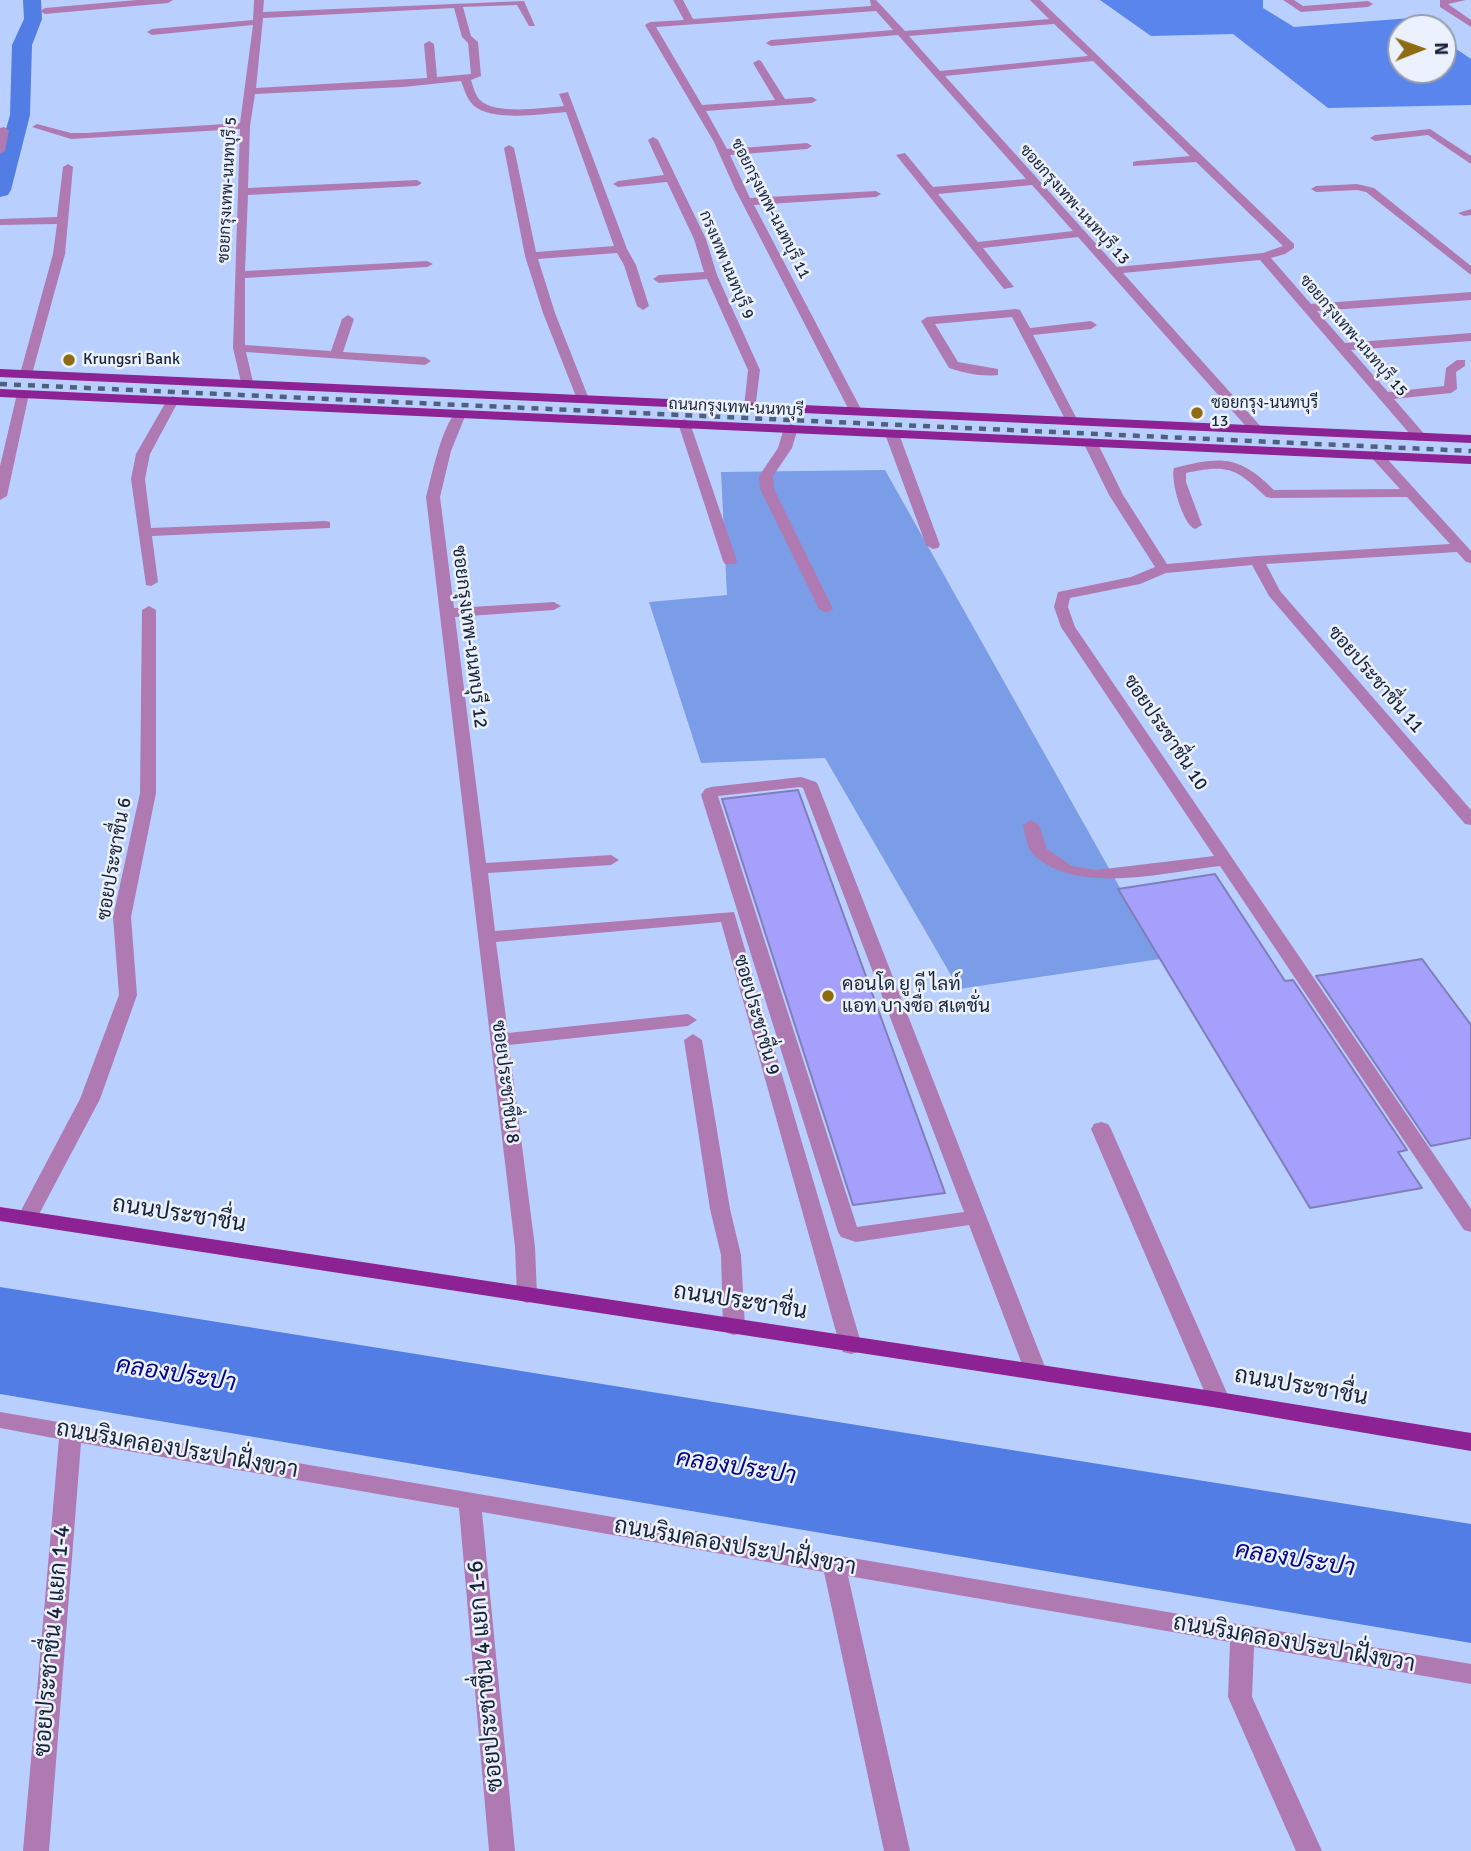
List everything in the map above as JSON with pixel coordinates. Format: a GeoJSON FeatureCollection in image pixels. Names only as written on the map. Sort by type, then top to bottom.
{"type":"FeatureCollection","features":[{"type":"Feature","properties":{"kind":"main road","name":"ถนนกรุงเทพ-นนทบุรี"},"geometry":{"type":"LineString","coordinates":[[0,373],[1471,439]]}},
{"type":"Feature","properties":{"kind":"main road"},"geometry":{"type":"LineString","coordinates":[[23,394],[40,374]]}},
{"type":"Feature","properties":{"kind":"main road","name":"ถนนกรุงเทพ-นนทบุรี"},"geometry":{"type":"LineString","coordinates":[[0,393],[1471,460]]}},
{"type":"Feature","properties":{"kind":"main road"},"geometry":{"type":"LineString","coordinates":[[1256,429],[1262,450]]}},
{"type":"Feature","properties":{"kind":"main road","name":"ถนนประชาชื่น"},"geometry":{"type":"LineString","coordinates":[[0,1214],[851,1346],[1219,1400],[1471,1443]]}},
{"type":"Feature","properties":{"kind":"street"},"geometry":{"type":"LineString","coordinates":[[45,11],[115,2],[168,0]]}},
{"type":"Feature","properties":{"kind":"street","name":"ซอยกรุงเทพ-นนทบุรี 5"},"geometry":{"type":"LineString","coordinates":[[247,382],[239,348],[239,275],[245,126],[259,0]]}},
{"type":"Feature","properties":{"kind":"street"},"geometry":{"type":"LineString","coordinates":[[678,0],[690,22],[875,4]]}},
{"type":"Feature","properties":{"kind":"street"},"geometry":{"type":"LineString","coordinates":[[1035,0],[1290,246],[1280,252],[1263,256],[1112,271]]}},
{"type":"Feature","properties":{"kind":"street"},"geometry":{"type":"LineString","coordinates":[[1288,0],[1301,9],[1368,4]]}},
{"type":"Feature","properties":{"kind":"street"},"geometry":{"type":"LineString","coordinates":[[1461,0],[1443,2],[1443,5],[1471,24]]}},
{"type":"Feature","properties":{"kind":"street"},"geometry":{"type":"LineString","coordinates":[[152,32],[401,5],[520,2],[533,24]]}},
{"type":"Feature","properties":{"kind":"street","name":"ซอยกรุงเทพ-นนทบุรี 13"},"geometry":{"type":"LineString","coordinates":[[875,4],[1256,429]]}},
{"type":"Feature","properties":{"kind":"street"},"geometry":{"type":"LineString","coordinates":[[251,91],[465,78],[477,75],[473,42],[467,37],[458,5]]}},
{"type":"Feature","properties":{"kind":"street"},"geometry":{"type":"LineString","coordinates":[[771,43],[1056,21]]}},
{"type":"Feature","properties":{"kind":"street","name":"ซอยกรุงเทพ-นนทบุรี 11"},"geometry":{"type":"LineString","coordinates":[[690,22],[650,25],[724,152],[747,202],[856,411]]}},
{"type":"Feature","properties":{"kind":"street"},"geometry":{"type":"LineString","coordinates":[[429,44],[432,80]]}},
{"type":"Feature","properties":{"kind":"street"},"geometry":{"type":"LineString","coordinates":[[937,74],[1097,58]]}},
{"type":"Feature","properties":{"kind":"street"},"geometry":{"type":"LineString","coordinates":[[758,63],[782,102]]}},
{"type":"Feature","properties":{"kind":"street"},"geometry":{"type":"LineString","coordinates":[[465,78],[477,104],[485,109],[525,112],[570,109]]}},
{"type":"Feature","properties":{"kind":"street"},"geometry":{"type":"LineString","coordinates":[[564,94],[621,249],[630,265],[643,306]]}},
{"type":"Feature","properties":{"kind":"street"},"geometry":{"type":"LineString","coordinates":[[698,108],[812,100]]}},
{"type":"Feature","properties":{"kind":"street"},"geometry":{"type":"LineString","coordinates":[[37,127],[71,136],[86,136],[245,126]]}},
{"type":"Feature","properties":{"kind":"street"},"geometry":{"type":"LineString","coordinates":[[0,151],[4,130]]}},
{"type":"Feature","properties":{"kind":"street"},"geometry":{"type":"LineString","coordinates":[[1375,138],[1430,132],[1471,161]]}},
{"type":"Feature","properties":{"kind":"street","name":"กรงเทพ นนทบุรี 9"},"geometry":{"type":"LineString","coordinates":[[653,139],[701,239],[711,275],[754,370],[750,407]]}},
{"type":"Feature","properties":{"kind":"street"},"geometry":{"type":"LineString","coordinates":[[724,152],[807,146]]}},
{"type":"Feature","properties":{"kind":"street"},"geometry":{"type":"LineString","coordinates":[[509,148],[531,256],[549,313],[583,399]]}},
{"type":"Feature","properties":{"kind":"street"},"geometry":{"type":"LineString","coordinates":[[901,155],[1007,287]]}},
{"type":"Feature","properties":{"kind":"street"},"geometry":{"type":"LineString","coordinates":[[1137,164],[1200,158]]}},
{"type":"Feature","properties":{"kind":"street"},"geometry":{"type":"LineString","coordinates":[[26,374],[59,254],[68,167]]}},
{"type":"Feature","properties":{"kind":"street"},"geometry":{"type":"LineString","coordinates":[[618,184],[670,178]]}},
{"type":"Feature","properties":{"kind":"street"},"geometry":{"type":"LineString","coordinates":[[930,191],[1032,182]]}},
{"type":"Feature","properties":{"kind":"street"},"geometry":{"type":"LineString","coordinates":[[243,192],[417,183]]}},
{"type":"Feature","properties":{"kind":"street"},"geometry":{"type":"LineString","coordinates":[[1316,189],[1357,187],[1370,190],[1471,272]]}},
{"type":"Feature","properties":{"kind":"street"},"geometry":{"type":"LineString","coordinates":[[747,202],[876,194]]}},
{"type":"Feature","properties":{"kind":"street"},"geometry":{"type":"LineString","coordinates":[[0,222],[62,220]]}},
{"type":"Feature","properties":{"kind":"street"},"geometry":{"type":"LineString","coordinates":[[974,246],[1079,234]]}},
{"type":"Feature","properties":{"kind":"street"},"geometry":{"type":"LineString","coordinates":[[531,256],[621,249]]}},
{"type":"Feature","properties":{"kind":"street","name":"ซอยกรุงเทพ-นนทบุรี 15"},"geometry":{"type":"LineString","coordinates":[[1263,256],[1420,437]]}},
{"type":"Feature","properties":{"kind":"street"},"geometry":{"type":"LineString","coordinates":[[239,275],[426,264]]}},
{"type":"Feature","properties":{"kind":"street"},"geometry":{"type":"LineString","coordinates":[[659,279],[711,275]]}},
{"type":"Feature","properties":{"kind":"street"},"geometry":{"type":"LineString","coordinates":[[1307,308],[1471,296]]}},
{"type":"Feature","properties":{"kind":"street"},"geometry":{"type":"LineString","coordinates":[[994,372],[973,371],[953,365],[927,321],[1016,313],[1072,421]]}},
{"type":"Feature","properties":{"kind":"street"},"geometry":{"type":"LineString","coordinates":[[336,355],[348,319]]}},
{"type":"Feature","properties":{"kind":"street"},"geometry":{"type":"LineString","coordinates":[[1026,332],[1091,325]]}},
{"type":"Feature","properties":{"kind":"street"},"geometry":{"type":"LineString","coordinates":[[1342,347],[1471,337]]}},
{"type":"Feature","properties":{"kind":"street"},"geometry":{"type":"LineString","coordinates":[[239,348],[425,361]]}},
{"type":"Feature","properties":{"kind":"street"},"geometry":{"type":"LineString","coordinates":[[1385,396],[1451,389],[1450,371],[1461,363]]}},
{"type":"Feature","properties":{"kind":"street"},"geometry":{"type":"LineString","coordinates":[[0,496],[23,394]]}},
{"type":"Feature","properties":{"kind":"street"},"geometry":{"type":"LineString","coordinates":[[151,582],[138,479],[143,454],[173,400]]}},
{"type":"Feature","properties":{"kind":"street","name":"ซอยกรุงเทพ-นนทบุรี 12"},"geometry":{"type":"LineString","coordinates":[[460,414],[444,451],[432,497],[478,869]]}},
{"type":"Feature","properties":{"kind":"street"},"geometry":{"type":"LineString","coordinates":[[684,423],[730,561]]}},
{"type":"Feature","properties":{"kind":"street"},"geometry":{"type":"LineString","coordinates":[[791,428],[785,449],[766,476],[768,489],[826,609]]}},
{"type":"Feature","properties":{"kind":"street"},"geometry":{"type":"LineString","coordinates":[[892,434],[933,545]]}},
{"type":"Feature","properties":{"kind":"street"},"geometry":{"type":"LineString","coordinates":[[1090,442],[1116,495],[1163,569]]}},
{"type":"Feature","properties":{"kind":"street"},"geometry":{"type":"LineString","coordinates":[[1376,455],[1466,554]]}},
{"type":"Feature","properties":{"kind":"street"},"geometry":{"type":"LineString","coordinates":[[1195,525],[1179,482],[1179,471],[1196,466],[1230,466],[1247,471],[1271,494],[1410,493]]}},
{"type":"Feature","properties":{"kind":"street"},"geometry":{"type":"LineString","coordinates":[[146,532],[325,525]]}},
{"type":"Feature","properties":{"kind":"street","name":"ซอยประชาชื่น 10"},"geometry":{"type":"LineString","coordinates":[[1466,554],[1257,559],[1163,569],[1135,582],[1063,595],[1061,607],[1068,627],[1471,1225]]}},
{"type":"Feature","properties":{"kind":"street","name":"ซอยประชาชื่น 11"},"geometry":{"type":"LineString","coordinates":[[1257,559],[1274,593],[1471,820]]}},
{"type":"Feature","properties":{"kind":"street"},"geometry":{"type":"LineString","coordinates":[[447,613],[554,606]]}},
{"type":"Feature","properties":{"kind":"street","name":"ซอยประชาชื่น 6"},"geometry":{"type":"LineString","coordinates":[[27,1218],[90,1099],[128,995],[122,917],[148,793],[149,610]]}},
{"type":"Feature","properties":{"kind":"street"},"geometry":{"type":"LineString","coordinates":[[976,1217],[856,1235],[848,1232],[709,795],[711,792],[801,782],[810,785],[1036,1372]]}},
{"type":"Feature","properties":{"kind":"street"},"geometry":{"type":"LineString","coordinates":[[1031,825],[1039,851],[1067,870],[1096,875],[1226,860]]}},
{"type":"Feature","properties":{"kind":"street"},"geometry":{"type":"LineString","coordinates":[[478,869],[611,860]]}},
{"type":"Feature","properties":{"kind":"street","name":"ซอยประชาชื่น 8"},"geometry":{"type":"LineString","coordinates":[[478,869],[525,1247],[527,1295]]}},
{"type":"Feature","properties":{"kind":"street","name":"ซอยประชาชื่น 9"},"geometry":{"type":"LineString","coordinates":[[487,937],[728,916],[851,1346]]}},
{"type":"Feature","properties":{"kind":"street"},"geometry":{"type":"LineString","coordinates":[[499,1040],[688,1020]]}},
{"type":"Feature","properties":{"kind":"street"},"geometry":{"type":"LineString","coordinates":[[693,1040],[720,1209],[732,1255],[734,1327]]}},
{"type":"Feature","properties":{"kind":"street"},"geometry":{"type":"LineString","coordinates":[[1101,1129],[1219,1400]]}},
{"type":"Feature","properties":{"kind":"street","name":"ถนนริมคลองประปาฝั่งขวา"},"geometry":{"type":"LineString","coordinates":[[0,1420],[1471,1674]]}},
{"type":"Feature","properties":{"kind":"street","name":"ซอยประชาชื่น 4 แยก 1-4"},"geometry":{"type":"LineString","coordinates":[[36,1851],[71,1432]]}},
{"type":"Feature","properties":{"kind":"street","name":"ซอยประชาชื่น 4 แยก 1-6"},"geometry":{"type":"LineString","coordinates":[[470,1502],[502,1851]]}},
{"type":"Feature","properties":{"kind":"street"},"geometry":{"type":"LineString","coordinates":[[834,1564],[897,1851]]}},
{"type":"Feature","properties":{"kind":"street"},"geometry":{"type":"LineString","coordinates":[[1241,1635],[1240,1697],[1309,1851]]}},
{"type":"Feature","properties":{"kind":"shaded area"},"geometry":{"type":"Polygon","coordinates":[[[1100,0],[1263,0],[1263,8],[1294,27],[1387,20],[1387,84],[1457,84],[1457,50],[1471,59],[1471,105],[1328,108],[1233,34],[1151,36],[1100,0]]]}},
{"type":"Feature","properties":{"kind":"shaded area"},"geometry":{"type":"Polygon","coordinates":[[[885,470],[1160,959],[959,989],[825,758],[701,763],[649,602],[727,595],[721,472],[885,470]]]}},
{"type":"Feature","properties":{"kind":"water","name":"คลองประปา"},"geometry":{"type":"Polygon","coordinates":[[[0,1287],[1471,1524],[1471,1643],[0,1394],[0,1287]]]}},
{"type":"Feature","properties":{"kind":"building","name":"คอนโด ยู ดี ไลท์ แอท บางซื่อ สเตชั่น"},"geometry":{"type":"Polygon","coordinates":[[[798,790],[945,1193],[853,1205],[722,799],[798,790]]]}},
{"type":"Feature","properties":{"kind":"building"},"geometry":{"type":"Polygon","coordinates":[[[1215,874],[1285,981],[1293,980],[1407,1150],[1398,1152],[1422,1188],[1310,1208],[1118,889],[1215,874]]]}},
{"type":"Feature","properties":{"kind":"building"},"geometry":{"type":"Polygon","coordinates":[[[1422,959],[1471,1025],[1471,1138],[1431,1146],[1316,976],[1422,959]]]}},
{"type":"Feature","properties":{"kind":"waterway"},"geometry":{"type":"LineString","coordinates":[[0,190],[20,115],[22,45],[33,19],[32,0]]}},
{"type":"Feature","properties":{"kind":"railway"},"geometry":{"type":"LineString","coordinates":[[0,384],[1471,451]]}},
{"type":"Feature","properties":{"kind":"place","name":"Krungsri Bank"},"geometry":{"type":"Point","coordinates":[69,360]}},
{"type":"Feature","properties":{"kind":"place","name":"ซอยกรุง-นนทบุรี 13"},"geometry":{"type":"Point","coordinates":[1197,413]}},
{"type":"Feature","properties":{"kind":"place","name":"คอนโด ยู ดี ไลท์ แอท บางซื่อ สเตชั่น"},"geometry":{"type":"Point","coordinates":[828,996]}}]}
